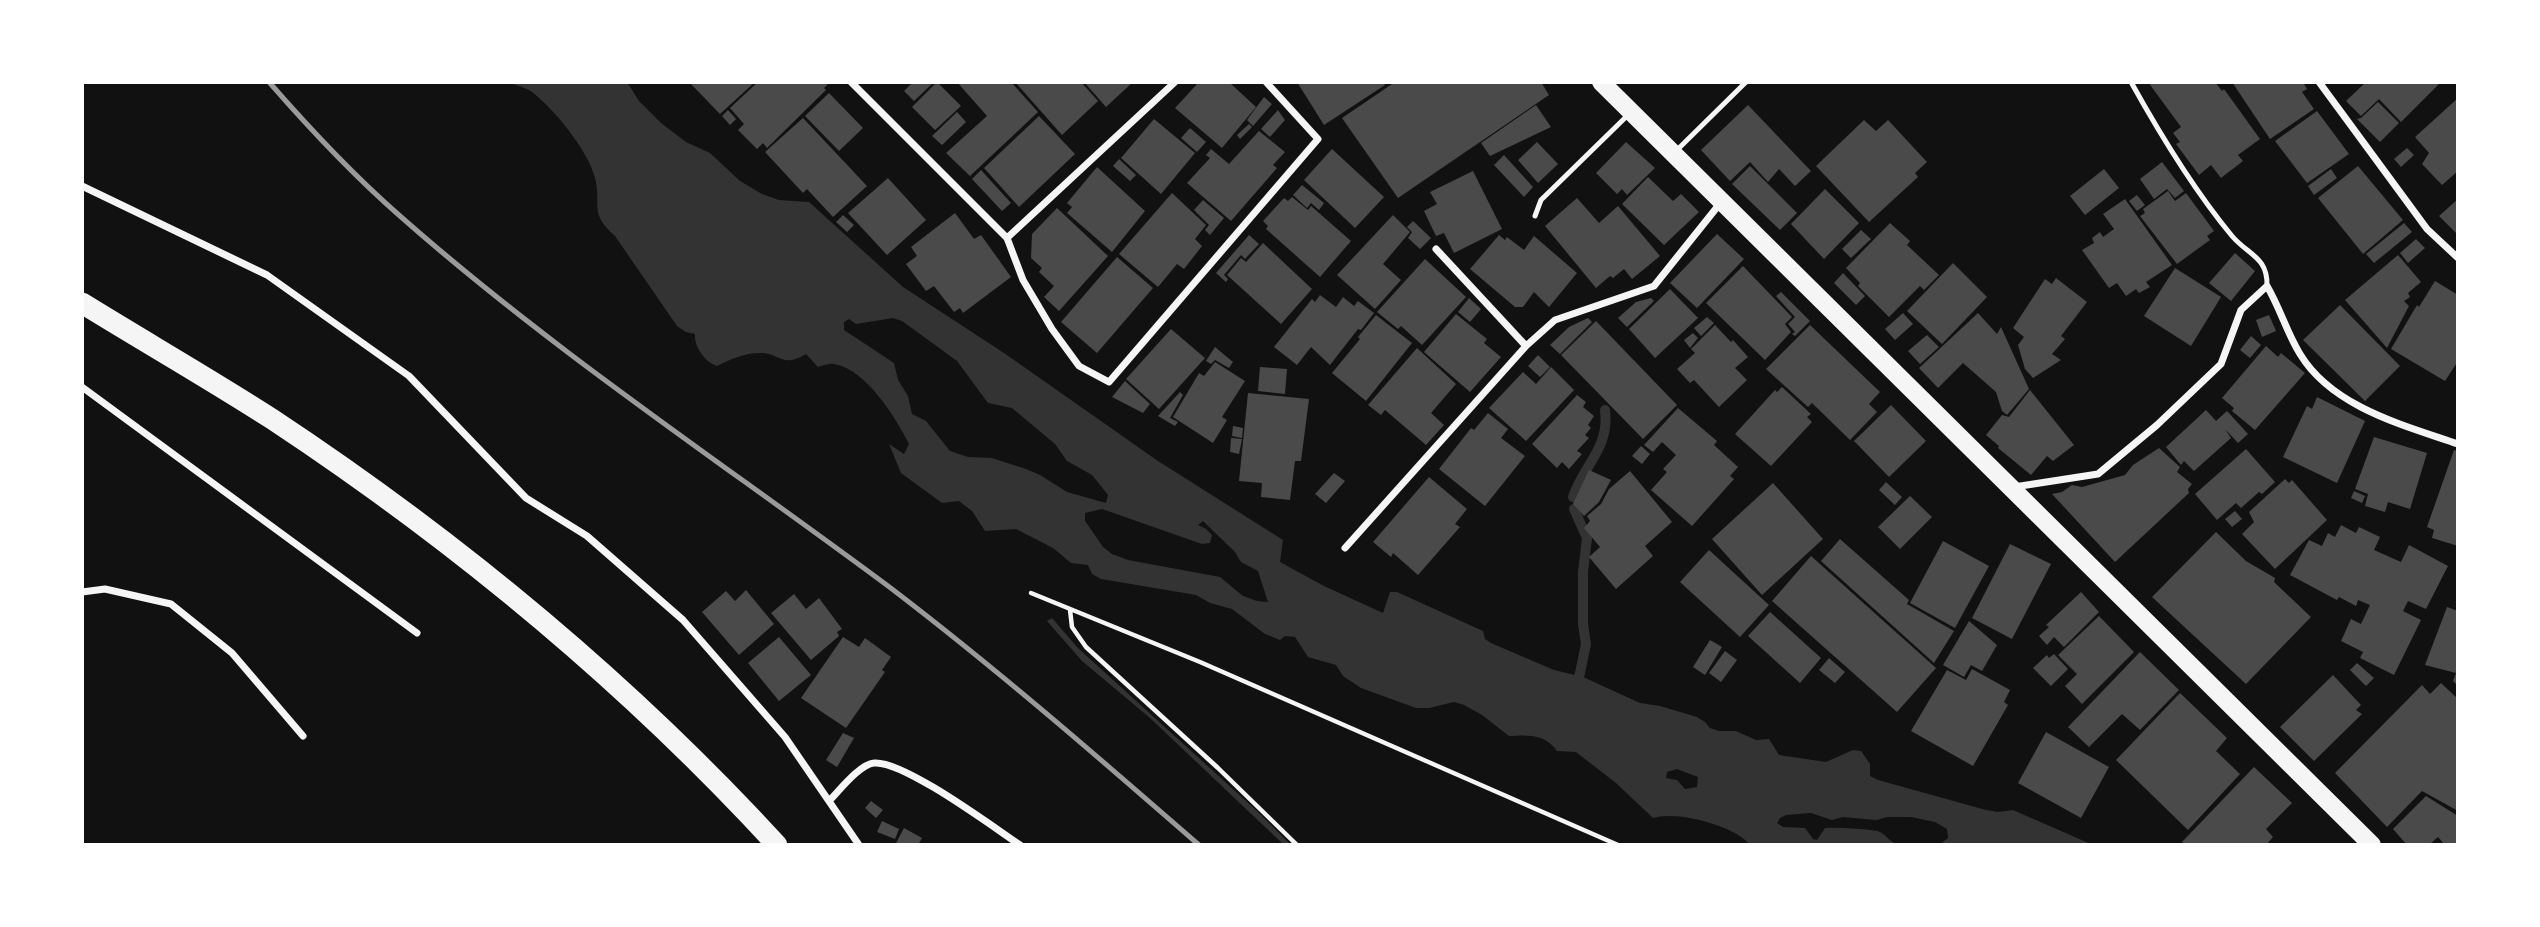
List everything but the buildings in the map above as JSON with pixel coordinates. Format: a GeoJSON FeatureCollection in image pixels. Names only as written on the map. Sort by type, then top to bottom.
{"type":"FeatureCollection","features":[{"type":"Feature","properties":{"kind":"highway"},"geometry":{"type":"LineString","coordinates":[[82,303],[272,419],[432,532],[586,658],[727,791],[777,845]]}},
{"type":"Feature","properties":{"kind":"main road"},"geometry":{"type":"LineString","coordinates":[[1601,82],[2372,845]]}},
{"type":"Feature","properties":{"kind":"street"},"geometry":{"type":"LineString","coordinates":[[851,82],[1007,238],[1023,280],[1052,329],[1079,366],[1109,382],[1318,139],[1266,82]]}},
{"type":"Feature","properties":{"kind":"street"},"geometry":{"type":"LineString","coordinates":[[1007,238],[1175,82]]}},
{"type":"Feature","properties":{"kind":"street"},"geometry":{"type":"LineString","coordinates":[[2319,82],[2427,229],[2458,258]]}},
{"type":"Feature","properties":{"kind":"street"},"geometry":{"type":"LineString","coordinates":[[82,186],[267,275],[409,376],[526,498],[587,536],[683,620],[785,737],[859,845]]}},
{"type":"Feature","properties":{"kind":"street"},"geometry":{"type":"LineString","coordinates":[[1345,548],[1526,346],[1555,320],[1654,286],[1722,201]]}},
{"type":"Feature","properties":{"kind":"street"},"geometry":{"type":"LineString","coordinates":[[1436,249],[1526,346]]}},
{"type":"Feature","properties":{"kind":"street"},"geometry":{"type":"LineString","coordinates":[[2013,487],[2098,474],[2157,425],[2221,364],[2241,310],[2267,286],[2302,357],[2318,377],[2340,395],[2373,413],[2458,444]]}},
{"type":"Feature","properties":{"kind":"street"},"geometry":{"type":"LineString","coordinates":[[82,387],[417,633]]}},
{"type":"Feature","properties":{"kind":"street"},"geometry":{"type":"LineString","coordinates":[[82,592],[105,589],[171,604],[232,653],[303,737]]}},
{"type":"Feature","properties":{"kind":"street"},"geometry":{"type":"LineString","coordinates":[[829,801],[863,767],[875,763],[907,773],[1020,845]]}},
{"type":"Feature","properties":{"kind":"lane"},"geometry":{"type":"LineString","coordinates":[[1674,153],[1746,82]]}},
{"type":"Feature","properties":{"kind":"lane"},"geometry":{"type":"LineString","coordinates":[[2131,82],[2203,201],[2239,245],[2260,261],[2268,272],[2267,286]]}},
{"type":"Feature","properties":{"kind":"lane"},"geometry":{"type":"LineString","coordinates":[[1535,216],[1541,200],[1632,111]]}},
{"type":"Feature","properties":{"kind":"path"},"geometry":{"type":"LineString","coordinates":[[1031,593],[1200,662],[1618,845]]}},
{"type":"Feature","properties":{"kind":"path"},"geometry":{"type":"LineString","coordinates":[[1070,610],[1072,627],[1086,647],[1209,759],[1297,845]]}},
{"type":"Feature","properties":{"kind":"shaded area"},"geometry":{"type":"Polygon","coordinates":[[[507,82],[627,82],[639,101],[661,123],[686,142],[710,153],[740,181],[762,194],[779,200],[809,202],[903,287],[1004,353],[1158,461],[1283,540],[1280,562],[1324,586],[1383,613],[1390,592],[1397,592],[1483,631],[1485,639],[1491,643],[1554,670],[1583,677],[1640,703],[1697,717],[1710,728],[1719,731],[1736,731],[1756,740],[1769,739],[1779,755],[1826,762],[1853,750],[1861,751],[1870,764],[1870,776],[1878,780],[1986,810],[2013,810],[2093,845],[1939,845],[1948,838],[1947,829],[1935,822],[1911,817],[1887,817],[1877,820],[1843,817],[1832,820],[1811,813],[1786,815],[1777,823],[1783,827],[1805,828],[1813,839],[1817,840],[1825,828],[1876,831],[1898,845],[1750,845],[1732,832],[1705,821],[1676,816],[1653,818],[1616,783],[1576,752],[1557,751],[1547,741],[1536,737],[1509,736],[1482,715],[1454,702],[1416,708],[1361,688],[1343,676],[1336,665],[1308,657],[1295,637],[1285,636],[1280,640],[1265,634],[1232,609],[1210,603],[1196,595],[1101,579],[1092,574],[1088,565],[1071,563],[1053,548],[1016,529],[985,531],[972,511],[959,501],[942,503],[901,473],[889,444],[904,454],[909,444],[879,396],[846,368],[832,364],[818,367],[806,354],[786,360],[766,353],[754,353],[717,366],[705,358],[698,349],[695,334],[677,326],[615,236],[601,221],[595,178],[578,143],[541,99],[529,90],[507,82]],[[893,318],[856,324],[849,319],[844,322],[844,330],[894,363],[898,380],[908,396],[912,414],[926,421],[950,451],[968,457],[992,458],[1026,469],[1067,492],[1106,503],[1108,495],[1092,475],[1067,461],[1055,444],[1012,408],[988,403],[957,361],[902,321],[893,318]],[[1102,509],[1085,513],[1085,521],[1103,547],[1112,554],[1128,560],[1220,577],[1243,596],[1268,602],[1258,571],[1241,562],[1235,552],[1203,521],[1198,525],[1212,535],[1210,543],[1202,544],[1102,509]],[[1677,769],[1667,772],[1666,778],[1677,780],[1685,789],[1697,787],[1698,777],[1677,769]]]}},
{"type":"Feature","properties":{"kind":"shaded area"},"geometry":{"type":"Polygon","coordinates":[[[1052,618],[1078,648],[1291,845],[1284,845],[1150,718],[1082,661],[1047,621],[1052,618]]]}},
{"type":"Feature","properties":{"kind":"waterway"},"geometry":{"type":"LineString","coordinates":[[1573,497],[1600,446],[1606,423],[1605,410]]}},
{"type":"Feature","properties":{"kind":"waterway"},"geometry":{"type":"LineString","coordinates":[[1574,509],[1587,538],[1583,572],[1583,624],[1586,644],[1577,687]]}},
{"type":"Feature","properties":{"kind":"railway"},"geometry":{"type":"LineString","coordinates":[[269,82],[365,184],[459,266],[580,361],[892,589],[1047,714],[1199,845]]}}]}
